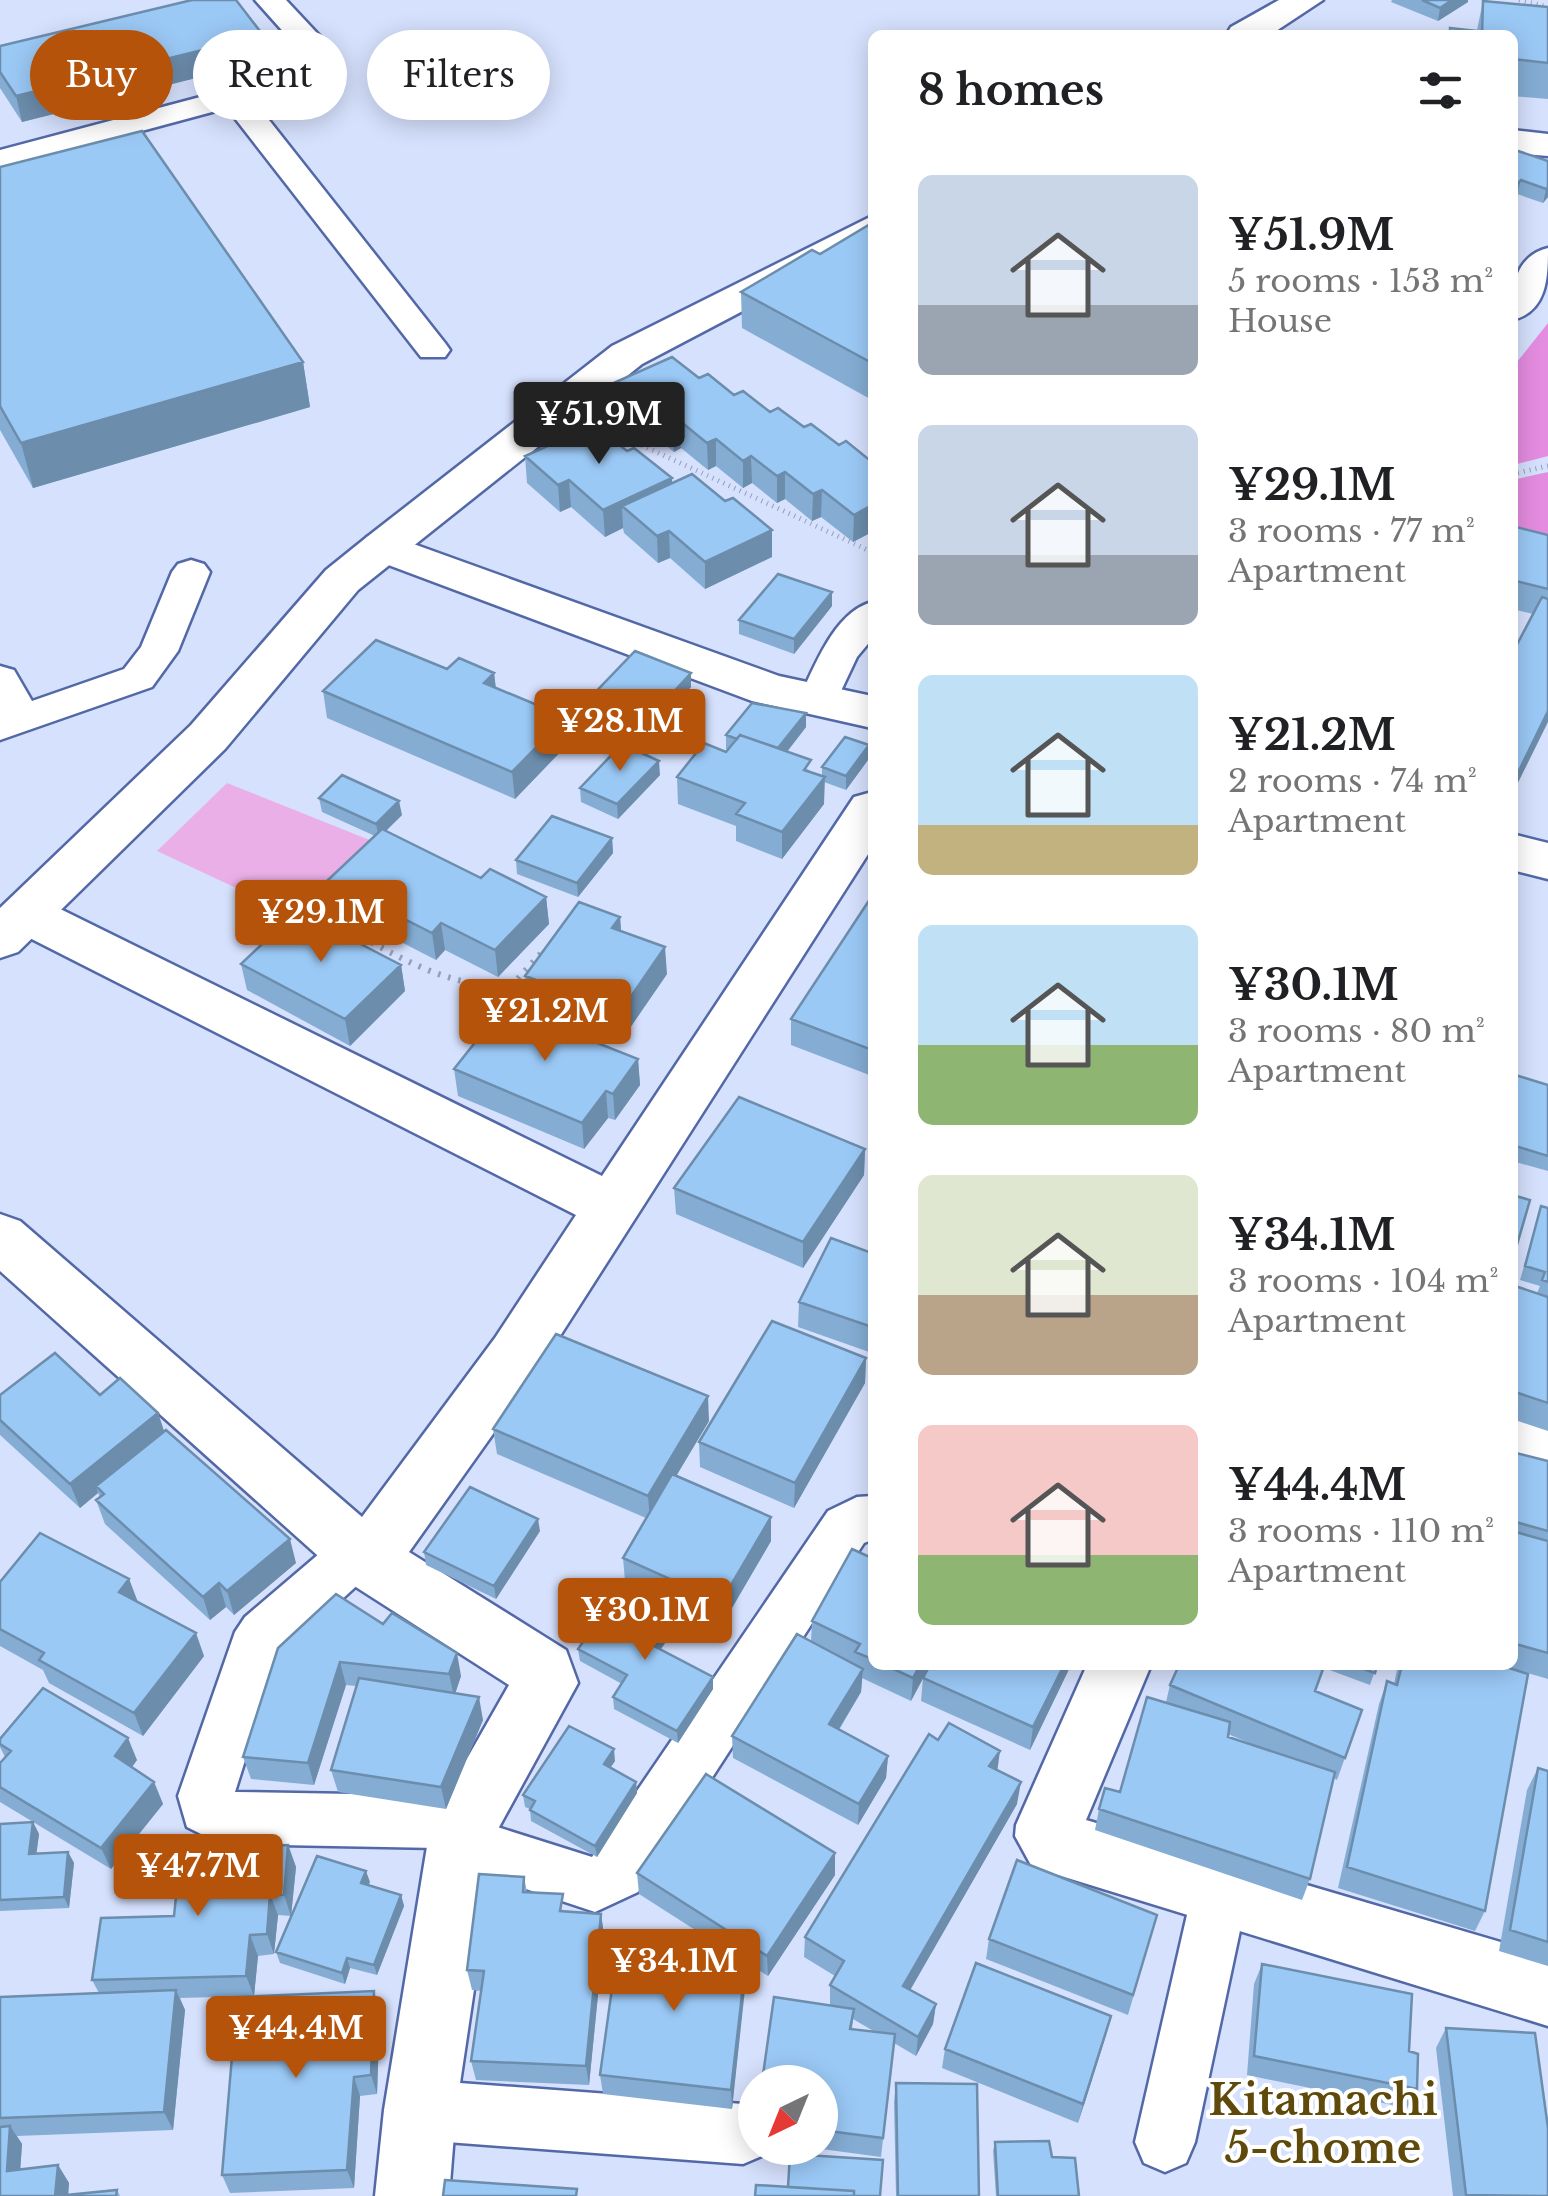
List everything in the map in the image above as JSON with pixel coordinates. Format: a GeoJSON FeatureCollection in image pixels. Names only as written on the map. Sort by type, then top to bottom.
{"type":"FeatureCollection","features":[{"type":"Feature","properties":{"kind":"street"},"geometry":{"type":"LineString","coordinates":[[1253,30],[1305,0]]}},
{"type":"Feature","properties":{"kind":"street"},"geometry":{"type":"LineString","coordinates":[[1518,142],[1548,145]]}},
{"type":"Feature","properties":{"kind":"street"},"geometry":{"type":"LineString","coordinates":[[612,1207],[13,927],[208,737],[342,580],[382,547],[560,406],[654,338],[868,230]]}},
{"type":"Feature","properties":{"kind":"street"},"geometry":{"type":"LineString","coordinates":[[1518,300],[1548,260]]}},
{"type":"Feature","properties":{"kind":"street"},"geometry":{"type":"LineString","coordinates":[[382,547],[769,690],[868,711]]}},
{"type":"Feature","properties":{"kind":"street"},"geometry":{"type":"LineString","coordinates":[[363,1556],[516,1355],[868,815]]}},
{"type":"Feature","properties":{"kind":"street"},"geometry":{"type":"LineString","coordinates":[[1518,854],[1548,861]]}},
{"type":"Feature","properties":{"kind":"street"},"geometry":{"type":"LineString","coordinates":[[0,1238],[363,1556],[543,1671],[545,1683],[464,1832],[420,2110],[412,2196]]}},
{"type":"Feature","properties":{"kind":"street"},"geometry":{"type":"LineString","coordinates":[[1117,1670],[1049,1836],[1056,1844],[1548,1991]]}},
{"type":"Feature","properties":{"kind":"lane"},"geometry":{"type":"LineString","coordinates":[[270,0],[298,30]]}},
{"type":"Feature","properties":{"kind":"lane"},"geometry":{"type":"LineString","coordinates":[[0,160],[193,109]]}},
{"type":"Feature","properties":{"kind":"lane"},"geometry":{"type":"LineString","coordinates":[[252,120],[432,350]]}},
{"type":"Feature","properties":{"kind":"lane"},"geometry":{"type":"LineString","coordinates":[[0,679],[11,723],[138,678],[159,651],[191,572]]}},
{"type":"Feature","properties":{"kind":"lane"},"geometry":{"type":"LineString","coordinates":[[818,701],[840,653],[868,619]]}},
{"type":"Feature","properties":{"kind":"lane"},"geometry":{"type":"LineString","coordinates":[[1518,1436],[1548,1446]]}},
{"type":"Feature","properties":{"kind":"lane"},"geometry":{"type":"LineString","coordinates":[[363,1556],[280,1617],[254,1649],[206,1796],[207,1810],[221,1818],[464,1832],[595,1885],[618,1873],[846,1528],[857,1518],[868,1518]]}},
{"type":"Feature","properties":{"kind":"lane"},"geometry":{"type":"LineString","coordinates":[[1165,2142],[1220,1893]]}},
{"type":"Feature","properties":{"kind":"lane"},"geometry":{"type":"LineString","coordinates":[[420,2110],[738,2134]]}},
{"type":"Feature","properties":{"kind":"path"},"geometry":{"type":"LineString","coordinates":[[1519,0],[1548,7]]}},
{"type":"Feature","properties":{"kind":"path"},"geometry":{"type":"LineString","coordinates":[[560,406],[868,550]]}},
{"type":"Feature","properties":{"kind":"path"},"geometry":{"type":"LineString","coordinates":[[1518,473],[1548,466]]}},
{"type":"Feature","properties":{"kind":"path"},"geometry":{"type":"LineString","coordinates":[[334,922],[435,974],[490,988],[512,985],[556,936]]}},
{"type":"Feature","properties":{"kind":"shaded area"},"geometry":{"type":"Polygon","coordinates":[[[1548,323],[1548,456],[1518,464],[1518,361],[1548,323]]]}},
{"type":"Feature","properties":{"kind":"shaded area"},"geometry":{"type":"Polygon","coordinates":[[[1548,472],[1548,546],[1518,539],[1518,479],[1548,472]]]}},
{"type":"Feature","properties":{"kind":"shaded area"},"geometry":{"type":"Polygon","coordinates":[[[227,783],[392,849],[313,924],[157,851],[227,783]]]}},
{"type":"Feature","properties":{"kind":"building"},"geometry":{"type":"Polygon","coordinates":[[[192,0],[236,0],[259,30],[193,30],[193,52],[173,57],[173,30],[67,30],[192,0]]]}},
{"type":"Feature","properties":{"kind":"building"},"geometry":{"type":"Polygon","coordinates":[[[1422,0],[1452,0],[1440,8],[1422,0]]]}},
{"type":"Feature","properties":{"kind":"building"},"geometry":{"type":"Polygon","coordinates":[[[1483,1],[1548,7],[1548,63],[1518,60],[1518,30],[1482,30],[1483,1]]]}},
{"type":"Feature","properties":{"kind":"building"},"geometry":{"type":"Polygon","coordinates":[[[30,39],[30,93],[16,96],[0,72],[0,46],[30,39]]]}},
{"type":"Feature","properties":{"kind":"building"},"geometry":{"type":"Polygon","coordinates":[[[142,131],[303,362],[21,443],[0,406],[0,167],[142,131]]]}},
{"type":"Feature","properties":{"kind":"building"},"geometry":{"type":"Polygon","coordinates":[[[1518,151],[1548,161],[1546,189],[1521,180],[1518,183],[1518,151]]]}},
{"type":"Feature","properties":{"kind":"building"},"geometry":{"type":"Polygon","coordinates":[[[868,225],[868,361],[741,292],[812,250],[820,254],[868,225]]]}},
{"type":"Feature","properties":{"kind":"building"},"geometry":{"type":"Polygon","coordinates":[[[672,357],[699,378],[708,374],[734,395],[743,391],[770,412],[778,408],[804,427],[811,424],[839,445],[846,441],[868,459],[868,507],[854,515],[822,490],[813,494],[785,472],[777,476],[751,456],[743,461],[716,439],[707,443],[680,421],[673,425],[649,405],[640,410],[609,385],[672,357]]]}},
{"type":"Feature","properties":{"kind":"building"},"geometry":{"type":"Polygon","coordinates":[[[595,425],[627,451],[634,448],[672,478],[603,510],[569,480],[558,485],[525,456],[595,425]]]}},
{"type":"Feature","properties":{"kind":"building"},"geometry":{"type":"Polygon","coordinates":[[[692,474],[725,501],[733,498],[772,530],[705,562],[669,531],[657,536],[622,506],[692,474]]]}},
{"type":"Feature","properties":{"kind":"building"},"geometry":{"type":"Polygon","coordinates":[[[1518,528],[1548,535],[1548,589],[1518,582],[1518,528]]]}},
{"type":"Feature","properties":{"kind":"building"},"geometry":{"type":"Polygon","coordinates":[[[778,574],[832,592],[794,639],[739,620],[778,574]]]}},
{"type":"Feature","properties":{"kind":"building"},"geometry":{"type":"Polygon","coordinates":[[[1542,597],[1548,599],[1548,711],[1518,773],[1518,643],[1542,597]]]}},
{"type":"Feature","properties":{"kind":"building"},"geometry":{"type":"Polygon","coordinates":[[[376,640],[447,669],[459,658],[494,673],[484,683],[566,717],[512,772],[323,691],[376,640]]]}},
{"type":"Feature","properties":{"kind":"building"},"geometry":{"type":"Polygon","coordinates":[[[635,651],[691,673],[632,737],[587,701],[635,651]]]}},
{"type":"Feature","properties":{"kind":"building"},"geometry":{"type":"Polygon","coordinates":[[[752,703],[806,713],[778,748],[740,735],[737,739],[726,735],[752,703]]]}},
{"type":"Feature","properties":{"kind":"building"},"geometry":{"type":"Polygon","coordinates":[[[740,735],[811,760],[804,770],[825,777],[782,832],[736,814],[745,803],[677,777],[704,743],[726,752],[740,735]]]}},
{"type":"Feature","properties":{"kind":"building"},"geometry":{"type":"Polygon","coordinates":[[[845,737],[868,745],[846,776],[822,767],[845,737]]]}},
{"type":"Feature","properties":{"kind":"building"},"geometry":{"type":"Polygon","coordinates":[[[622,744],[659,761],[617,804],[580,788],[622,744]]]}},
{"type":"Feature","properties":{"kind":"building"},"geometry":{"type":"Polygon","coordinates":[[[342,775],[399,801],[376,824],[319,798],[342,775]]]}},
{"type":"Feature","properties":{"kind":"building"},"geometry":{"type":"Polygon","coordinates":[[[552,816],[612,838],[577,883],[516,860],[552,816]]]}},
{"type":"Feature","properties":{"kind":"building"},"geometry":{"type":"Polygon","coordinates":[[[382,829],[481,878],[490,869],[546,897],[495,950],[441,923],[432,933],[328,880],[382,829]]]}},
{"type":"Feature","properties":{"kind":"building"},"geometry":{"type":"Polygon","coordinates":[[[579,902],[620,917],[612,928],[665,947],[621,1011],[525,976],[579,902]]]}},
{"type":"Feature","properties":{"kind":"building"},"geometry":{"type":"Polygon","coordinates":[[[868,902],[868,1048],[791,1019],[868,902]]]}},
{"type":"Feature","properties":{"kind":"building"},"geometry":{"type":"Polygon","coordinates":[[[297,911],[401,965],[345,1019],[241,964],[297,911]]]}},
{"type":"Feature","properties":{"kind":"building"},"geometry":{"type":"Polygon","coordinates":[[[504,1006],[638,1059],[613,1094],[606,1091],[582,1123],[454,1069],[504,1006]]]}},
{"type":"Feature","properties":{"kind":"building"},"geometry":{"type":"Polygon","coordinates":[[[1518,1076],[1548,1085],[1548,1156],[1518,1147],[1518,1076]]]}},
{"type":"Feature","properties":{"kind":"building"},"geometry":{"type":"Polygon","coordinates":[[[739,1097],[865,1149],[803,1242],[674,1188],[739,1097]]]}},
{"type":"Feature","properties":{"kind":"building"},"geometry":{"type":"Polygon","coordinates":[[[1518,1197],[1530,1200],[1518,1241],[1518,1197]]]}},
{"type":"Feature","properties":{"kind":"building"},"geometry":{"type":"Polygon","coordinates":[[[1541,1206],[1548,1208],[1548,1282],[1542,1280],[1545,1272],[1525,1266],[1541,1206]]]}},
{"type":"Feature","properties":{"kind":"building"},"geometry":{"type":"Polygon","coordinates":[[[831,1238],[868,1252],[868,1326],[799,1302],[831,1238]]]}},
{"type":"Feature","properties":{"kind":"building"},"geometry":{"type":"Polygon","coordinates":[[[1518,1287],[1548,1297],[1548,1403],[1518,1393],[1518,1287]]]}},
{"type":"Feature","properties":{"kind":"building"},"geometry":{"type":"Polygon","coordinates":[[[772,1321],[866,1358],[795,1483],[699,1442],[772,1321]]]}},
{"type":"Feature","properties":{"kind":"building"},"geometry":{"type":"Polygon","coordinates":[[[556,1334],[708,1396],[648,1496],[493,1429],[556,1334]]]}},
{"type":"Feature","properties":{"kind":"building"},"geometry":{"type":"Polygon","coordinates":[[[55,1353],[100,1395],[120,1378],[158,1413],[70,1484],[0,1420],[0,1395],[55,1353]]]}},
{"type":"Feature","properties":{"kind":"building"},"geometry":{"type":"Polygon","coordinates":[[[166,1430],[290,1539],[227,1591],[219,1583],[203,1597],[96,1500],[104,1494],[96,1486],[166,1430]]]}},
{"type":"Feature","properties":{"kind":"building"},"geometry":{"type":"Polygon","coordinates":[[[1518,1454],[1548,1461],[1548,1531],[1518,1523],[1518,1454]]]}},
{"type":"Feature","properties":{"kind":"building"},"geometry":{"type":"Polygon","coordinates":[[[672,1474],[771,1517],[721,1602],[623,1558],[672,1474]]]}},
{"type":"Feature","properties":{"kind":"building"},"geometry":{"type":"Polygon","coordinates":[[[470,1487],[538,1519],[494,1586],[424,1552],[470,1487]]]}},
{"type":"Feature","properties":{"kind":"building"},"geometry":{"type":"Polygon","coordinates":[[[40,1533],[129,1579],[119,1592],[196,1633],[134,1713],[39,1660],[44,1653],[0,1629],[0,1582],[40,1533]]]}},
{"type":"Feature","properties":{"kind":"building"},"geometry":{"type":"Polygon","coordinates":[[[1518,1533],[1548,1541],[1548,1653],[1518,1645],[1518,1533]]]}},
{"type":"Feature","properties":{"kind":"building"},"geometry":{"type":"Polygon","coordinates":[[[852,1549],[868,1556],[868,1657],[855,1652],[860,1644],[812,1621],[852,1549]]]}},
{"type":"Feature","properties":{"kind":"building"},"geometry":{"type":"Polygon","coordinates":[[[336,1594],[383,1624],[392,1613],[457,1653],[449,1674],[340,1662],[308,1763],[243,1757],[278,1648],[336,1594]]]}},
{"type":"Feature","properties":{"kind":"building"},"geometry":{"type":"Polygon","coordinates":[[[617,1594],[670,1622],[654,1646],[713,1677],[677,1731],[613,1697],[627,1675],[578,1649],[617,1594]]]}},
{"type":"Feature","properties":{"kind":"building"},"geometry":{"type":"Polygon","coordinates":[[[797,1634],[863,1669],[829,1724],[888,1756],[859,1804],[732,1736],[797,1634]]]}},
{"type":"Feature","properties":{"kind":"building"},"geometry":{"type":"Polygon","coordinates":[[[896,1670],[917,1670],[913,1678],[896,1670]]]}},
{"type":"Feature","properties":{"kind":"building"},"geometry":{"type":"Polygon","coordinates":[[[927,1670],[1062,1670],[1033,1727],[923,1678],[927,1670]]]}},
{"type":"Feature","properties":{"kind":"building"},"geometry":{"type":"Polygon","coordinates":[[[1177,1670],[1323,1670],[1315,1691],[1362,1710],[1345,1758],[1170,1685],[1177,1670]]]}},
{"type":"Feature","properties":{"kind":"building"},"geometry":{"type":"Polygon","coordinates":[[[1401,1670],[1516,1670],[1528,1674],[1485,1911],[1347,1867],[1387,1681],[1397,1685],[1401,1670]]]}},
{"type":"Feature","properties":{"kind":"building"},"geometry":{"type":"Polygon","coordinates":[[[359,1678],[479,1697],[441,1787],[331,1770],[359,1678]]]}},
{"type":"Feature","properties":{"kind":"building"},"geometry":{"type":"Polygon","coordinates":[[[43,1688],[128,1738],[115,1756],[154,1782],[101,1848],[0,1787],[0,1763],[11,1751],[0,1744],[0,1739],[43,1688]]]}},
{"type":"Feature","properties":{"kind":"building"},"geometry":{"type":"Polygon","coordinates":[[[1147,1697],[1230,1722],[1228,1737],[1335,1772],[1310,1879],[1099,1809],[1105,1788],[1120,1792],[1147,1697]]]}},
{"type":"Feature","properties":{"kind":"building"},"geometry":{"type":"Polygon","coordinates":[[[949,1723],[1000,1751],[989,1766],[1021,1782],[903,1986],[936,2004],[918,2037],[830,1985],[844,1961],[805,1937],[929,1734],[938,1740],[949,1723]]]}},
{"type":"Feature","properties":{"kind":"building"},"geometry":{"type":"Polygon","coordinates":[[[569,1726],[614,1749],[604,1764],[636,1782],[595,1846],[530,1810],[535,1801],[523,1795],[569,1726]]]}},
{"type":"Feature","properties":{"kind":"building"},"geometry":{"type":"Polygon","coordinates":[[[1538,1768],[1548,1771],[1548,1942],[1510,1930],[1538,1768]]]}},
{"type":"Feature","properties":{"kind":"building"},"geometry":{"type":"Polygon","coordinates":[[[706,1774],[835,1853],[767,1956],[637,1873],[706,1774]]]}},
{"type":"Feature","properties":{"kind":"building"},"geometry":{"type":"Polygon","coordinates":[[[33,1822],[29,1854],[68,1852],[64,1897],[0,1900],[0,1824],[33,1822]]]}},
{"type":"Feature","properties":{"kind":"building"},"geometry":{"type":"Polygon","coordinates":[[[288,1845],[284,1895],[270,1894],[267,1934],[250,1935],[246,1976],[92,1980],[101,1918],[174,1916],[181,1849],[288,1845]]]}},
{"type":"Feature","properties":{"kind":"building"},"geometry":{"type":"Polygon","coordinates":[[[317,1856],[366,1871],[361,1883],[401,1895],[374,1965],[347,1958],[342,1973],[276,1952],[317,1856]]]}},
{"type":"Feature","properties":{"kind":"building"},"geometry":{"type":"Polygon","coordinates":[[[1017,1860],[1157,1915],[1133,1995],[989,1939],[1017,1860]]]}},
{"type":"Feature","properties":{"kind":"building"},"geometry":{"type":"Polygon","coordinates":[[[479,1874],[524,1877],[523,1892],[563,1894],[560,1911],[601,1914],[586,2066],[471,2061],[484,1971],[467,1970],[479,1874]]]}},
{"type":"Feature","properties":{"kind":"building"},"geometry":{"type":"Polygon","coordinates":[[[619,1938],[747,1951],[731,2090],[600,2075],[619,1938]]]}},
{"type":"Feature","properties":{"kind":"building"},"geometry":{"type":"Polygon","coordinates":[[[976,1963],[1111,2016],[1083,2104],[945,2049],[976,1963]]]}},
{"type":"Feature","properties":{"kind":"building"},"geometry":{"type":"Polygon","coordinates":[[[1262,1964],[1412,1994],[1409,2051],[1418,2054],[1417,2089],[1254,2056],[1262,1964]]]}},
{"type":"Feature","properties":{"kind":"building"},"geometry":{"type":"Polygon","coordinates":[[[176,1990],[164,2112],[0,2118],[0,1997],[176,1990]]]}},
{"type":"Feature","properties":{"kind":"building"},"geometry":{"type":"Polygon","coordinates":[[[374,1991],[371,2075],[354,2077],[347,2170],[222,2175],[237,1997],[374,1991]]]}},
{"type":"Feature","properties":{"kind":"building"},"geometry":{"type":"Polygon","coordinates":[[[774,1997],[854,2009],[850,2029],[895,2034],[883,2138],[838,2132],[838,2065],[764,2065],[774,1997]]]}},
{"type":"Feature","properties":{"kind":"building"},"geometry":{"type":"Polygon","coordinates":[[[1446,2028],[1535,2033],[1548,2128],[1548,2196],[1466,2195],[1446,2028]]]}},
{"type":"Feature","properties":{"kind":"building"},"geometry":{"type":"Polygon","coordinates":[[[896,2083],[977,2084],[979,2196],[898,2196],[896,2083]]]}},
{"type":"Feature","properties":{"kind":"building"},"geometry":{"type":"Polygon","coordinates":[[[10,2126],[7,2171],[58,2165],[55,2196],[0,2196],[0,2127],[10,2126]]]}},
{"type":"Feature","properties":{"kind":"building"},"geometry":{"type":"Polygon","coordinates":[[[1049,2141],[1052,2157],[1075,2158],[1079,2196],[998,2196],[995,2142],[1049,2141]]]}},
{"type":"Feature","properties":{"kind":"building"},"geometry":{"type":"Polygon","coordinates":[[[838,2157],[883,2160],[880,2196],[788,2187],[789,2165],[838,2165],[838,2157]]]}},
{"type":"Feature","properties":{"kind":"building"},"geometry":{"type":"Polygon","coordinates":[[[445,2180],[577,2189],[576,2196],[443,2196],[445,2180]]]}},
{"type":"Feature","properties":{"kind":"building"},"geometry":{"type":"Polygon","coordinates":[[[756,2185],[854,2191],[854,2196],[755,2196],[756,2185]]]}},
{"type":"Feature","properties":{"kind":"building"},"geometry":{"type":"Polygon","coordinates":[[[117,2190],[116,2196],[56,2196],[117,2190]]]}},
{"type":"Feature","properties":{"kind":"district","name":"Kitamachi 5-chome"},"geometry":{"type":"Point","coordinates":[1323,2124]}}]}
